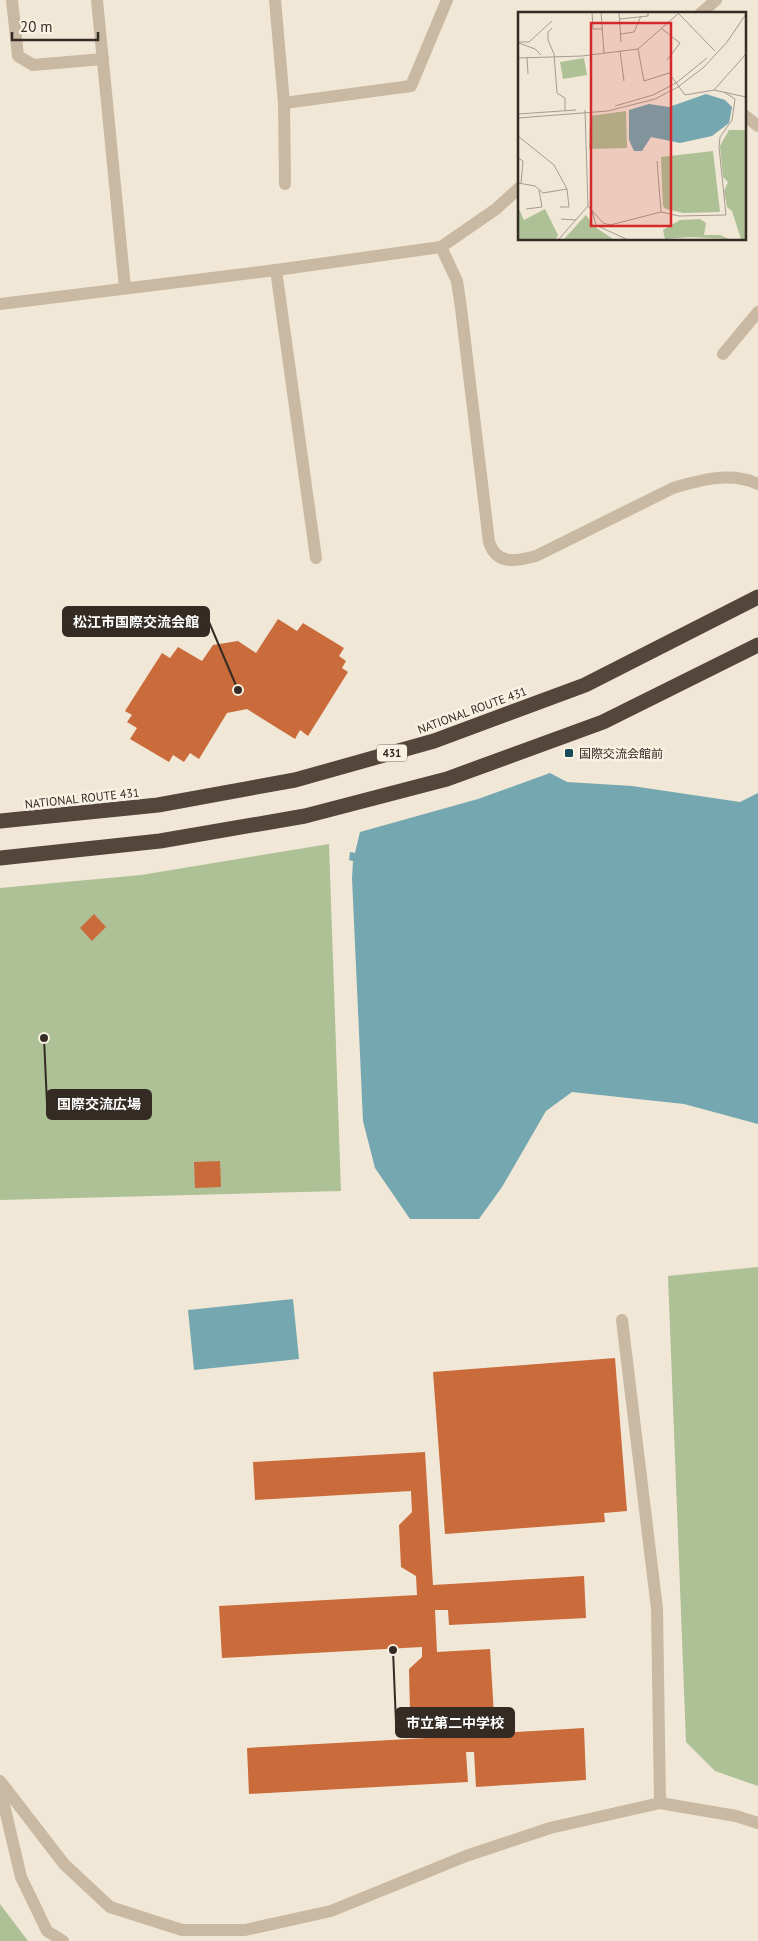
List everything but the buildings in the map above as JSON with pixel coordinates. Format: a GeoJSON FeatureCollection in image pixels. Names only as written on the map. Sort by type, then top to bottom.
{"type":"FeatureCollection","features":[{"type":"Feature","properties":{"kind":"highway","name":"NATIONAL ROUTE 431"},"geometry":{"type":"LineString","coordinates":[[0,821],[158,805],[294,780],[434,741],[585,685],[758,598]]}},
{"type":"Feature","properties":{"kind":"highway"},"geometry":{"type":"LineString","coordinates":[[0,858],[160,841],[295,818],[447,779],[603,722],[758,645]]}},
{"type":"Feature","properties":{"kind":"street"},"geometry":{"type":"LineString","coordinates":[[12,0],[18,56],[33,65],[103,59]]}},
{"type":"Feature","properties":{"kind":"street"},"geometry":{"type":"LineString","coordinates":[[97,0],[125,288]]}},
{"type":"Feature","properties":{"kind":"street"},"geometry":{"type":"LineString","coordinates":[[275,0],[284,103],[285,184]]}},
{"type":"Feature","properties":{"kind":"street"},"geometry":{"type":"LineString","coordinates":[[284,103],[411,86],[447,0]]}},
{"type":"Feature","properties":{"kind":"street"},"geometry":{"type":"LineString","coordinates":[[702,12],[716,0]]}},
{"type":"Feature","properties":{"kind":"street"},"geometry":{"type":"LineString","coordinates":[[746,117],[758,126]]}},
{"type":"Feature","properties":{"kind":"street"},"geometry":{"type":"LineString","coordinates":[[0,304],[276,270],[440,247],[496,209],[518,189]]}},
{"type":"Feature","properties":{"kind":"street"},"geometry":{"type":"LineString","coordinates":[[440,247],[457,281],[489,542],[492,551],[503,559],[518,561],[536,556],[673,488],[690,483],[721,477],[740,478],[758,484]]}},
{"type":"Feature","properties":{"kind":"street"},"geometry":{"type":"LineString","coordinates":[[276,270],[316,558]]}},
{"type":"Feature","properties":{"kind":"street"},"geometry":{"type":"LineString","coordinates":[[723,354],[758,312]]}},
{"type":"Feature","properties":{"kind":"street"},"geometry":{"type":"LineString","coordinates":[[622,1320],[657,1609],[660,1803]]}},
{"type":"Feature","properties":{"kind":"street"},"geometry":{"type":"LineString","coordinates":[[0,1781],[64,1864],[110,1907],[182,1930],[245,1930],[331,1911],[466,1856],[550,1828],[660,1803],[736,1816],[758,1823]]}},
{"type":"Feature","properties":{"kind":"street"},"geometry":{"type":"LineString","coordinates":[[0,1788],[21,1878],[48,1931],[63,1941]]}},
{"type":"Feature","properties":{"kind":"green space"},"geometry":{"type":"Polygon","coordinates":[[[329,844],[341,1191],[0,1200],[0,888],[141,875],[329,844]]]}},
{"type":"Feature","properties":{"kind":"green space"},"geometry":{"type":"Polygon","coordinates":[[[758,1267],[758,1786],[715,1771],[686,1742],[668,1276],[758,1267]]]}},
{"type":"Feature","properties":{"kind":"green space"},"geometry":{"type":"Polygon","coordinates":[[[0,1904],[28,1941],[0,1941],[0,1904]]]}},
{"type":"Feature","properties":{"kind":"water"},"geometry":{"type":"Polygon","coordinates":[[[550,773],[567,782],[632,786],[740,802],[758,793],[758,1124],[684,1104],[572,1092],[546,1111],[502,1187],[479,1219],[410,1219],[375,1168],[363,1121],[352,878],[353,861],[349,860],[350,852],[355,853],[360,832],[478,799],[550,773]]]}},
{"type":"Feature","properties":{"kind":"water"},"geometry":{"type":"Polygon","coordinates":[[[293,1299],[299,1359],[194,1370],[188,1310],[293,1299]]]}},
{"type":"Feature","properties":{"kind":"place","name":"松江市国際交流会館"},"geometry":{"type":"Point","coordinates":[238,690]}},
{"type":"Feature","properties":{"kind":"place","name":"国際交流会館前"},"geometry":{"type":"Point","coordinates":[569,753]}},
{"type":"Feature","properties":{"kind":"place","name":"国際交流広場"},"geometry":{"type":"Point","coordinates":[44,1038]}},
{"type":"Feature","properties":{"kind":"place","name":"市立第二中学校"},"geometry":{"type":"Point","coordinates":[393,1650]}}]}
